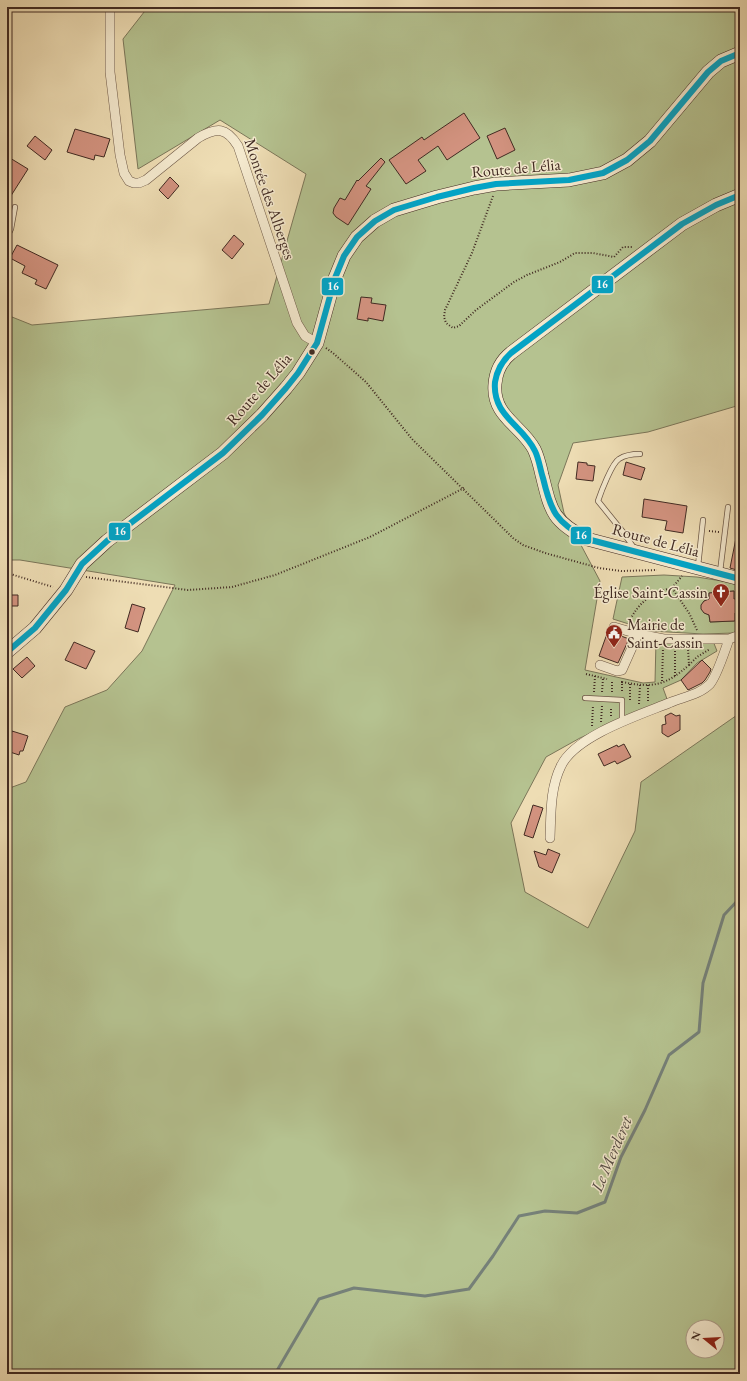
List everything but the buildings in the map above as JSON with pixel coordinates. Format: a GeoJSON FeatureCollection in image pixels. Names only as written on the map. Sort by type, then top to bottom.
{"type":"FeatureCollection","features":[{"type":"Feature","properties":{"kind":"street","name":"Montée des Alberges"},"geometry":{"type":"LineString","coordinates":[[110,7],[110,72],[120,156],[124,172],[129,181],[140,183],[146,180],[206,133],[214,130],[227,132],[238,146],[297,323],[305,336],[317,343]]}},
{"type":"Feature","properties":{"kind":"street","name":"Route de Lélia"},"geometry":{"type":"LineString","coordinates":[[7,652],[35,628],[66,590],[82,564],[107,541],[223,453],[262,415],[286,388],[298,373],[317,343],[335,278],[344,256],[358,237],[375,221],[394,210],[474,188],[496,184],[569,180],[604,173],[627,160],[650,141],[708,72],[722,62],[740,53]]}},
{"type":"Feature","properties":{"kind":"street","name":"Route de Lélia"},"geometry":{"type":"LineString","coordinates":[[740,195],[716,205],[682,224],[511,353],[503,360],[497,371],[494,392],[496,402],[502,414],[526,438],[534,449],[550,503],[555,514],[562,523],[571,530],[587,539],[693,569],[740,579]]}},
{"type":"Feature","properties":{"kind":"street"},"geometry":{"type":"LineString","coordinates":[[614,627],[638,634],[664,639],[729,639],[740,635]]}},
{"type":"Feature","properties":{"kind":"street"},"geometry":{"type":"LineString","coordinates":[[600,665],[617,671],[622,670],[638,634]]}},
{"type":"Feature","properties":{"kind":"street"},"geometry":{"type":"LineString","coordinates":[[550,838],[553,794],[561,765],[570,753],[590,738],[674,701],[697,693],[714,678],[729,639]]}},
{"type":"Feature","properties":{"kind":"lane"},"geometry":{"type":"LineString","coordinates":[[7,237],[11,229],[15,207]]}},
{"type":"Feature","properties":{"kind":"lane"},"geometry":{"type":"LineString","coordinates":[[636,552],[623,532],[598,501],[604,483],[618,459],[633,454],[640,454]]}},
{"type":"Feature","properties":{"kind":"lane"},"geometry":{"type":"LineString","coordinates":[[720,574],[728,507]]}},
{"type":"Feature","properties":{"kind":"lane"},"geometry":{"type":"LineString","coordinates":[[693,569],[703,520]]}},
{"type":"Feature","properties":{"kind":"lane"},"geometry":{"type":"LineString","coordinates":[[585,698],[622,700],[622,723]]}},
{"type":"Feature","properties":{"kind":"path"},"geometry":{"type":"LineString","coordinates":[[496,184],[492,203],[483,226],[445,310],[444,317],[449,326],[453,328],[459,326],[476,310],[514,282],[533,272],[560,262],[575,253],[592,253],[614,257],[623,247],[633,247],[628,266]]}},
{"type":"Feature","properties":{"kind":"path"},"geometry":{"type":"LineString","coordinates":[[317,343],[334,353],[366,382],[412,439],[464,488],[513,538],[523,545],[545,553],[600,568],[621,571],[664,570]]}},
{"type":"Feature","properties":{"kind":"path"},"geometry":{"type":"LineString","coordinates":[[75,575],[188,590],[232,587],[275,574],[370,537],[464,488]]}},
{"type":"Feature","properties":{"kind":"path"},"geometry":{"type":"LineString","coordinates":[[702,530],[725,533]]}},
{"type":"Feature","properties":{"kind":"path"},"geometry":{"type":"LineString","coordinates":[[625,630],[633,615],[648,597],[663,590],[672,588],[693,569]]}},
{"type":"Feature","properties":{"kind":"path"},"geometry":{"type":"LineString","coordinates":[[7,573],[66,590]]}},
{"type":"Feature","properties":{"kind":"path"},"geometry":{"type":"LineString","coordinates":[[672,588],[689,612],[697,627],[698,639]]}},
{"type":"Feature","properties":{"kind":"path"},"geometry":{"type":"LineString","coordinates":[[662,681],[663,648],[688,648],[689,665]]}},
{"type":"Feature","properties":{"kind":"path"},"geometry":{"type":"LineString","coordinates":[[675,648],[675,677]]}},
{"type":"Feature","properties":{"kind":"path"},"geometry":{"type":"LineString","coordinates":[[586,674],[630,684],[655,685],[675,677],[697,657],[712,648],[704,648]]}},
{"type":"Feature","properties":{"kind":"path"},"geometry":{"type":"LineString","coordinates":[[622,682],[622,700]]}},
{"type":"Feature","properties":{"kind":"path"},"geometry":{"type":"LineString","coordinates":[[630,684],[630,707]]}},
{"type":"Feature","properties":{"kind":"path"},"geometry":{"type":"LineString","coordinates":[[639,705],[640,685]]}},
{"type":"Feature","properties":{"kind":"path"},"geometry":{"type":"LineString","coordinates":[[648,685],[648,702]]}},
{"type":"Feature","properties":{"kind":"green space"},"geometry":{"type":"Polygon","coordinates":[[[148,7],[740,7],[740,405],[648,432],[573,443],[558,485],[564,513],[600,581],[585,670],[643,683],[655,682],[656,641],[713,641],[717,651],[697,663],[681,680],[663,688],[667,699],[580,738],[546,757],[511,823],[525,892],[588,928],[635,831],[641,782],[740,713],[740,1374],[7,1374],[7,789],[26,782],[65,707],[107,690],[142,651],[175,585],[20,560],[7,560],[7,315],[32,325],[269,304],[306,174],[220,120],[138,169],[123,39],[148,7]]]}},
{"type":"Feature","properties":{"kind":"green space"},"geometry":{"type":"Polygon","coordinates":[[[664,575],[697,577],[740,584],[740,598],[734,599],[734,591],[709,593],[709,599],[704,601],[702,608],[705,613],[709,615],[710,622],[734,621],[735,613],[740,613],[740,631],[734,633],[703,634],[651,631],[613,619],[622,577],[664,575]]]}},
{"type":"Feature","properties":{"kind":"waterway","name":"Le Merderet"},"geometry":{"type":"LineString","coordinates":[[275,1374],[319,1299],[354,1288],[425,1296],[469,1289],[519,1216],[545,1211],[577,1213],[605,1202],[621,1157],[645,1110],[669,1055],[699,1032],[703,983],[724,915],[740,898]]}},
{"type":"Feature","properties":{"kind":"transit line","name":"16"},"geometry":{"type":"LineString","coordinates":[[7,652],[35,628],[66,590],[82,564],[107,541],[223,453],[262,415],[286,388],[298,373],[317,343],[335,278],[344,256],[357,237],[375,221],[394,210],[474,188],[496,184],[569,180],[603,173],[627,160],[650,141],[708,72],[721,61],[740,53]]}},
{"type":"Feature","properties":{"kind":"transit line","name":"16"},"geometry":{"type":"LineString","coordinates":[[740,195],[716,205],[682,224],[511,353],[500,366],[495,382],[495,394],[498,403],[509,420],[530,442],[535,451],[552,508],[556,515],[568,527],[587,539],[740,579]]}},
{"type":"Feature","properties":{"kind":"place","name":"Église Saint-Cassin"},"geometry":{"type":"Point","coordinates":[721,607]}},
{"type":"Feature","properties":{"kind":"place","name":"Mairie de Saint-Cassin"},"geometry":{"type":"Point","coordinates":[614,648]}}]}
